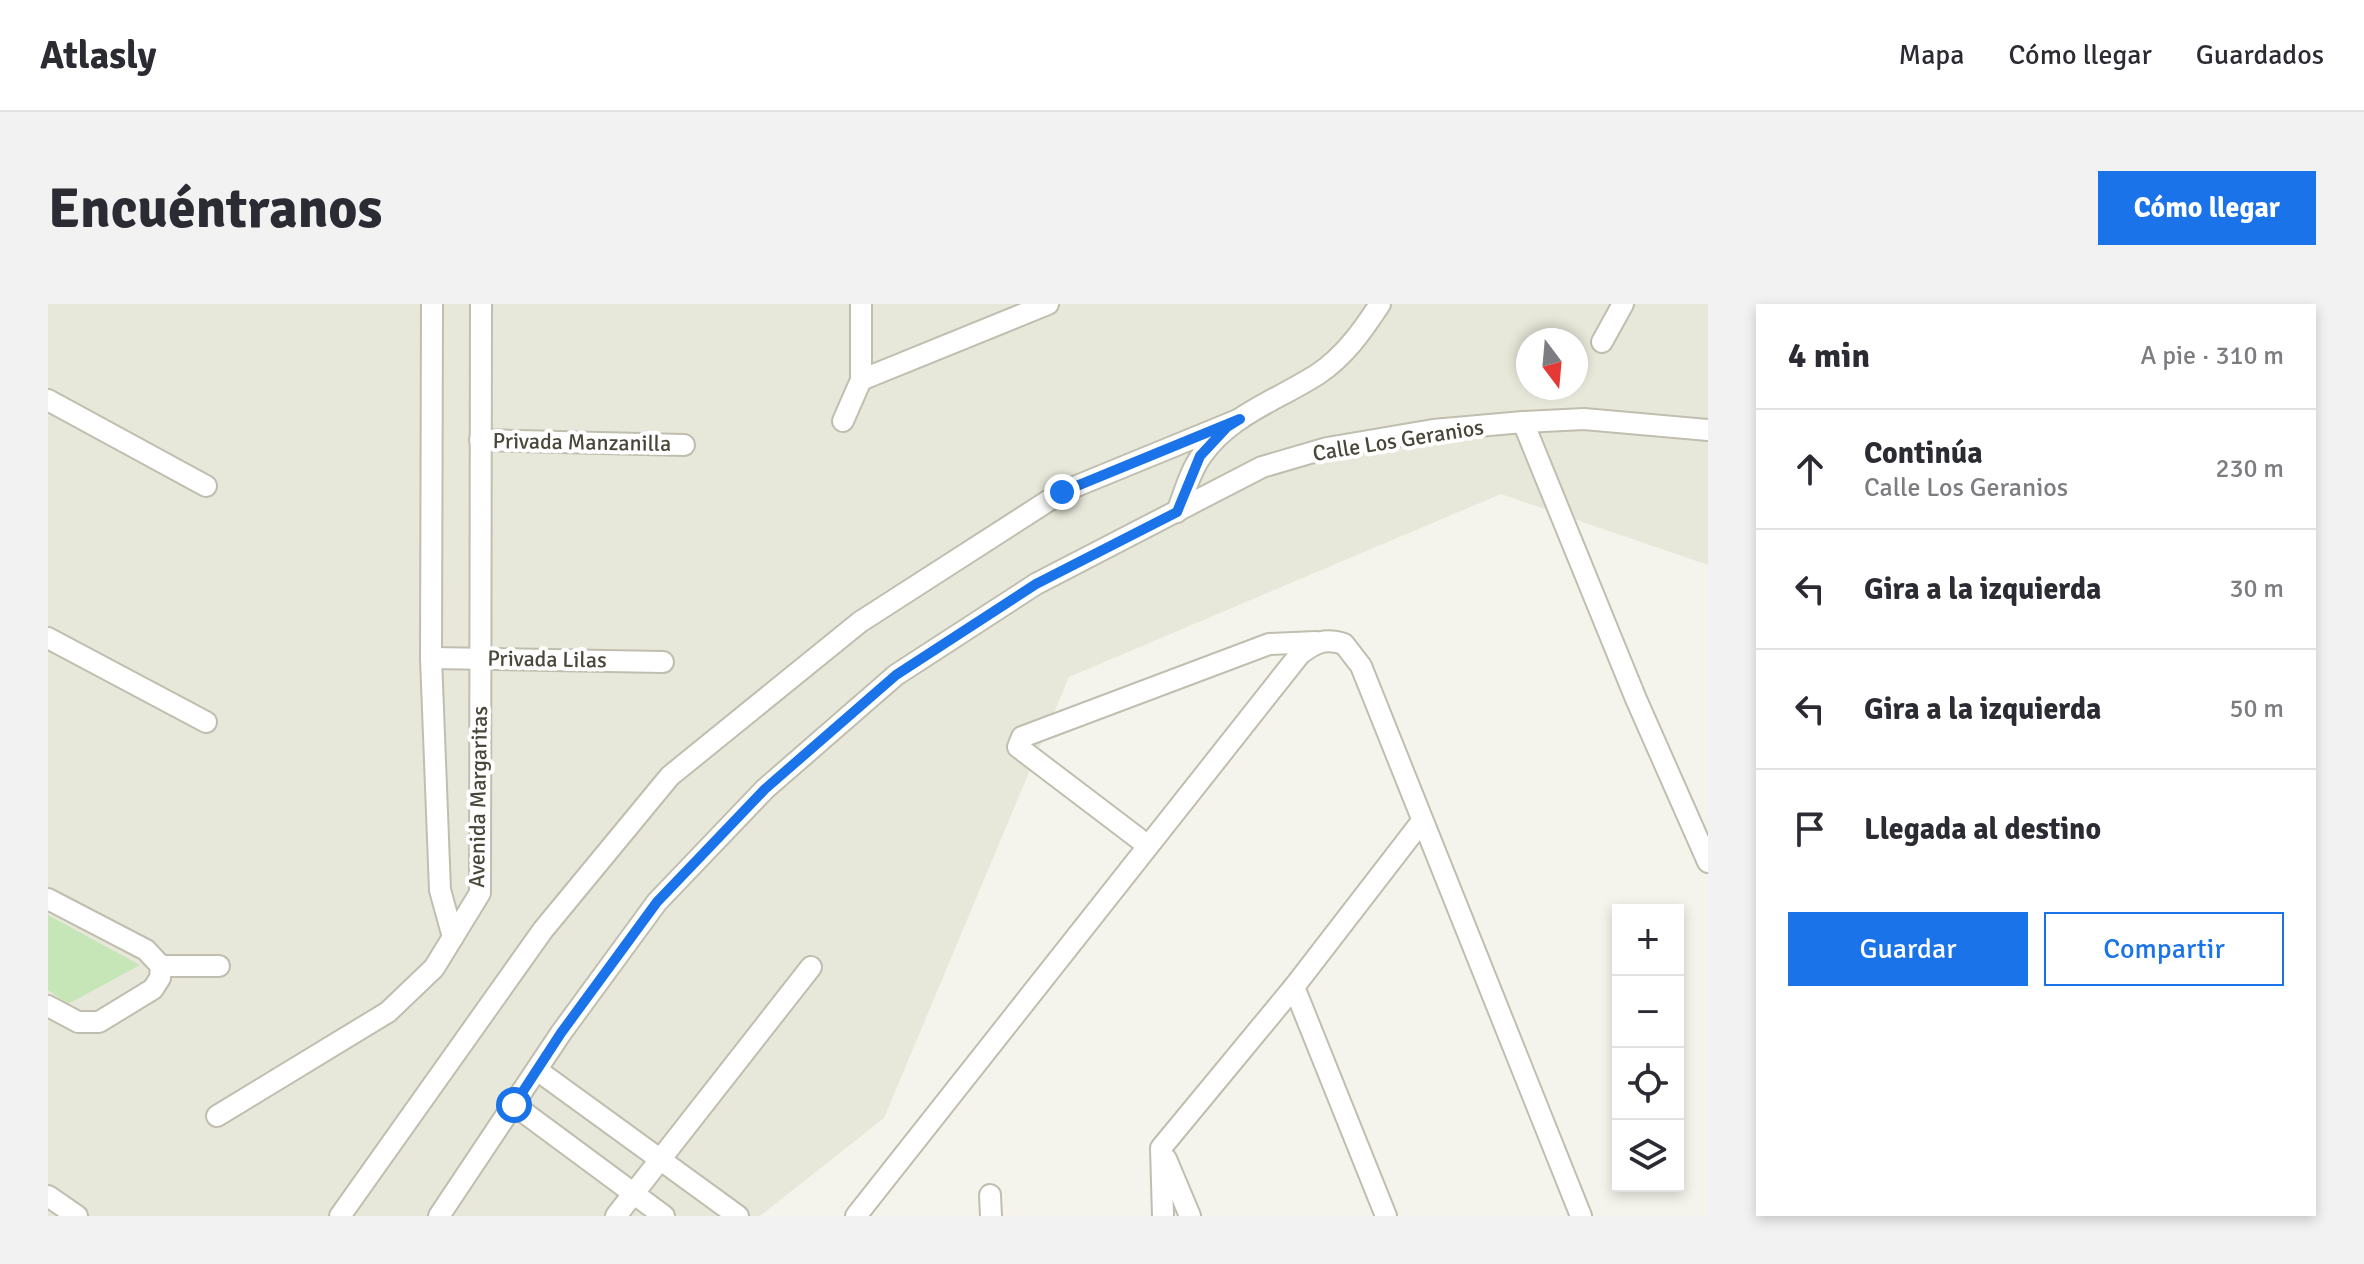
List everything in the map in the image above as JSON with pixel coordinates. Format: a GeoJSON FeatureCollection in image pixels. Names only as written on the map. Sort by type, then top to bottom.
{"type":"FeatureCollection","features":[{"type":"Feature","properties":{"kind":"street","name":"Avenida Margaritas"},"geometry":{"type":"LineString","coordinates":[[432,304],[431,658],[440,890],[453,937]]}},
{"type":"Feature","properties":{"kind":"street","name":"Avenida Margaritas"},"geometry":{"type":"LineString","coordinates":[[453,937],[480,893],[481,304]]}},
{"type":"Feature","properties":{"kind":"street"},"geometry":{"type":"LineString","coordinates":[[843,421],[861,380],[861,304]]}},
{"type":"Feature","properties":{"kind":"street"},"geometry":{"type":"LineString","coordinates":[[861,380],[1048,304]]}},
{"type":"Feature","properties":{"kind":"street"},"geometry":{"type":"LineString","coordinates":[[1177,512],[1200,456],[1227,427],[1319,373],[1349,348],[1380,304]]}},
{"type":"Feature","properties":{"kind":"street"},"geometry":{"type":"LineString","coordinates":[[1602,342],[1623,304]]}},
{"type":"Feature","properties":{"kind":"street"},"geometry":{"type":"LineString","coordinates":[[48,400],[206,486]]}},
{"type":"Feature","properties":{"kind":"street"},"geometry":{"type":"LineString","coordinates":[[340,1216],[543,930],[670,776],[860,622],[1062,492],[1240,419]]}},
{"type":"Feature","properties":{"kind":"street","name":"Calle Los Geranios"},"geometry":{"type":"LineString","coordinates":[[439,1216],[537,1070],[657,902],[765,789],[896,675],[1036,584],[1262,467],[1327,448],[1433,430],[1584,419],[1708,430]]}},
{"type":"Feature","properties":{"kind":"street"},"geometry":{"type":"LineString","coordinates":[[1523,422],[1636,699],[1708,862]]}},
{"type":"Feature","properties":{"kind":"street","name":"Privada Manzanilla"},"geometry":{"type":"LineString","coordinates":[[480,440],[684,445]]}},
{"type":"Feature","properties":{"kind":"street"},"geometry":{"type":"LineString","coordinates":[[48,638],[206,722]]}},
{"type":"Feature","properties":{"kind":"street"},"geometry":{"type":"LineString","coordinates":[[1147,845],[1018,747],[1022,737],[1269,644],[1334,641],[1344,644],[1361,666],[1581,1216]]}},
{"type":"Feature","properties":{"kind":"street"},"geometry":{"type":"LineString","coordinates":[[856,1216],[1300,654],[1316,642]]}},
{"type":"Feature","properties":{"kind":"street","name":"Privada Lilas"},"geometry":{"type":"LineString","coordinates":[[431,658],[663,662]]}},
{"type":"Feature","properties":{"kind":"street"},"geometry":{"type":"LineString","coordinates":[[1163,1216],[1161,1148],[1294,987],[1422,821]]}},
{"type":"Feature","properties":{"kind":"street"},"geometry":{"type":"LineString","coordinates":[[48,899],[146,950],[161,966],[219,966]]}},
{"type":"Feature","properties":{"kind":"street"},"geometry":{"type":"LineString","coordinates":[[217,1116],[388,1012],[434,968],[453,937]]}},
{"type":"Feature","properties":{"kind":"street"},"geometry":{"type":"LineString","coordinates":[[48,1006],[78,1022],[99,1022],[153,989],[160,978],[161,966]]}},
{"type":"Feature","properties":{"kind":"street"},"geometry":{"type":"LineString","coordinates":[[616,1216],[811,967]]}},
{"type":"Feature","properties":{"kind":"street"},"geometry":{"type":"LineString","coordinates":[[1294,987],[1386,1216]]}},
{"type":"Feature","properties":{"kind":"street"},"geometry":{"type":"LineString","coordinates":[[537,1070],[738,1216]]}},
{"type":"Feature","properties":{"kind":"street"},"geometry":{"type":"LineString","coordinates":[[514,1105],[664,1216]]}},
{"type":"Feature","properties":{"kind":"street"},"geometry":{"type":"LineString","coordinates":[[1161,1148],[1190,1216]]}},
{"type":"Feature","properties":{"kind":"street"},"geometry":{"type":"LineString","coordinates":[[990,1195],[991,1216]]}},
{"type":"Feature","properties":{"kind":"street"},"geometry":{"type":"LineString","coordinates":[[48,1196],[76,1215]]}},
{"type":"Feature","properties":{"kind":"shaded area"},"geometry":{"type":"Polygon","coordinates":[[[48,304],[1708,304],[1708,565],[1501,494],[1069,677],[884,1118],[760,1216],[48,1216],[48,304]]]}},
{"type":"Feature","properties":{"kind":"green space"},"geometry":{"type":"Polygon","coordinates":[[[48,915],[140,965],[68,1004],[48,990],[48,915]]]}},
{"type":"Feature","properties":{"kind":"route"},"geometry":{"type":"LineString","coordinates":[[514,1105],[561,1033],[657,902],[765,789],[896,675],[1036,584],[1177,512],[1200,456],[1227,427],[1240,419],[1062,492]]}}]}
